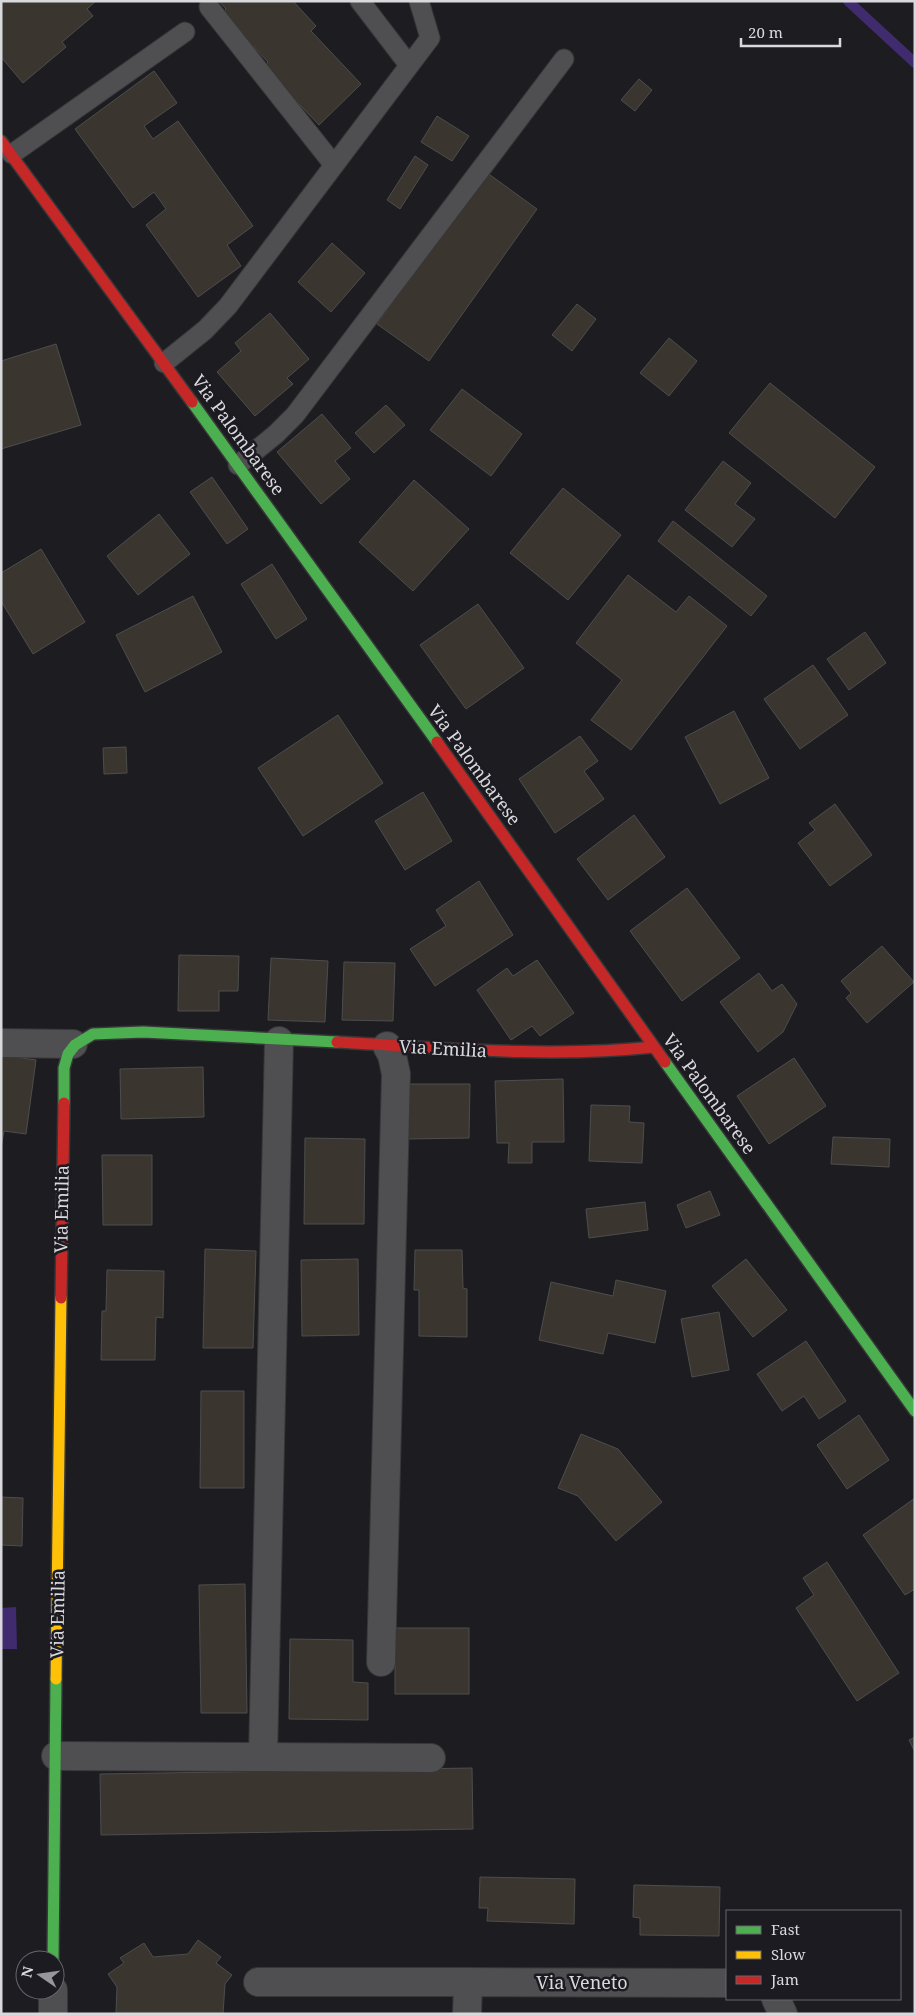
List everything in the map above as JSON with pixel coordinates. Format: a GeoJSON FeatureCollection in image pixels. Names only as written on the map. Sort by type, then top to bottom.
{"type":"FeatureCollection","features":[{"type":"Feature","properties":{"kind":"main road","name":"Via Palombarese"},"geometry":{"type":"LineString","coordinates":[[6,148],[238,465],[915,1411]]}},
{"type":"Feature","properties":{"kind":"main road","name":"Via Emilia"},"geometry":{"type":"LineString","coordinates":[[53,1950],[64,1068],[67,1055],[73,1044],[82,1037],[119,1032],[531,1053],[615,1051],[654,1047]]}},
{"type":"Feature","properties":{"kind":"street"},"geometry":{"type":"LineString","coordinates":[[262,1757],[279,1041]]}},
{"type":"Feature","properties":{"kind":"street"},"geometry":{"type":"LineString","coordinates":[[1,1043],[73,1044]]}},
{"type":"Feature","properties":{"kind":"street"},"geometry":{"type":"LineString","coordinates":[[381,1662],[396,1074],[392,1055],[387,1046]]}},
{"type":"Feature","properties":{"kind":"street"},"geometry":{"type":"LineString","coordinates":[[56,1756],[431,1758]]}},
{"type":"Feature","properties":{"kind":"street","name":"Via Veneto"},"geometry":{"type":"LineString","coordinates":[[258,1982],[726,1983]]}},
{"type":"Feature","properties":{"kind":"street"},"geometry":{"type":"LineString","coordinates":[[467,2014],[468,1982]]}},
{"type":"Feature","properties":{"kind":"street"},"geometry":{"type":"LineString","coordinates":[[53,2000],[53,2014]]}},
{"type":"Feature","properties":{"kind":"street"},"geometry":{"type":"LineString","coordinates":[[777,2000],[784,2014]]}},
{"type":"Feature","properties":{"kind":"lane"},"geometry":{"type":"LineString","coordinates":[[360,1],[410,65]]}},
{"type":"Feature","properties":{"kind":"lane"},"geometry":{"type":"LineString","coordinates":[[164,363],[205,330],[228,306],[430,38],[419,1]]}},
{"type":"Feature","properties":{"kind":"lane"},"geometry":{"type":"LineString","coordinates":[[209,7],[334,165]]}},
{"type":"Feature","properties":{"kind":"lane"},"geometry":{"type":"LineString","coordinates":[[6,148],[185,32]]}},
{"type":"Feature","properties":{"kind":"lane"},"geometry":{"type":"LineString","coordinates":[[238,465],[296,415],[564,59]]}},
{"type":"Feature","properties":{"kind":"shaded area"},"geometry":{"type":"Polygon","coordinates":[[[16,1607],[17,1649],[1,1649],[1,1608],[16,1607]]]}},
{"type":"Feature","properties":{"kind":"building"},"geometry":{"type":"Polygon","coordinates":[[[1,1],[96,1],[87,9],[93,16],[62,42],[66,47],[23,83],[1,57],[1,1]]]}},
{"type":"Feature","properties":{"kind":"building"},"geometry":{"type":"Polygon","coordinates":[[[219,1],[293,1],[316,26],[311,31],[361,84],[319,125],[264,67],[268,62],[222,13],[226,9],[219,1]]]}},
{"type":"Feature","properties":{"kind":"building"},"geometry":{"type":"Polygon","coordinates":[[[154,71],[177,103],[144,126],[153,139],[178,121],[253,226],[227,245],[241,266],[198,297],[146,225],[166,209],[154,192],[133,208],[75,129],[154,71]]]}},
{"type":"Feature","properties":{"kind":"building"},"geometry":{"type":"Polygon","coordinates":[[[639,79],[652,90],[635,111],[621,100],[639,79]]]}},
{"type":"Feature","properties":{"kind":"building"},"geometry":{"type":"Polygon","coordinates":[[[437,116],[469,136],[452,161],[421,142],[437,116]]]}},
{"type":"Feature","properties":{"kind":"building"},"geometry":{"type":"Polygon","coordinates":[[[415,156],[428,165],[400,209],[387,200],[415,156]]]}},
{"type":"Feature","properties":{"kind":"building"},"geometry":{"type":"Polygon","coordinates":[[[486,172],[537,209],[429,361],[377,324],[486,172]]]}},
{"type":"Feature","properties":{"kind":"building"},"geometry":{"type":"Polygon","coordinates":[[[332,243],[365,273],[331,312],[298,282],[332,243]]]}},
{"type":"Feature","properties":{"kind":"building"},"geometry":{"type":"Polygon","coordinates":[[[577,304],[596,319],[572,351],[552,335],[577,304]]]}},
{"type":"Feature","properties":{"kind":"building"},"geometry":{"type":"Polygon","coordinates":[[[270,313],[309,359],[287,378],[293,384],[255,416],[217,372],[241,351],[235,343],[270,313]]]}},
{"type":"Feature","properties":{"kind":"building"},"geometry":{"type":"Polygon","coordinates":[[[669,338],[697,361],[669,396],[640,373],[669,338]]]}},
{"type":"Feature","properties":{"kind":"building"},"geometry":{"type":"Polygon","coordinates":[[[56,344],[81,425],[1,449],[1,361],[56,344]]]}},
{"type":"Feature","properties":{"kind":"building"},"geometry":{"type":"Polygon","coordinates":[[[770,383],[875,467],[835,518],[729,433],[770,383]]]}},
{"type":"Feature","properties":{"kind":"building"},"geometry":{"type":"Polygon","coordinates":[[[462,389],[522,434],[491,476],[430,430],[462,389]]]}},
{"type":"Feature","properties":{"kind":"building"},"geometry":{"type":"Polygon","coordinates":[[[386,405],[405,425],[374,453],[355,433],[386,405]]]}},
{"type":"Feature","properties":{"kind":"building"},"geometry":{"type":"Polygon","coordinates":[[[322,414],[351,448],[335,461],[350,479],[321,504],[277,452],[322,414]]]}},
{"type":"Feature","properties":{"kind":"building"},"geometry":{"type":"Polygon","coordinates":[[[723,461],[751,483],[735,504],[755,519],[732,547],[685,510],[723,461]]]}},
{"type":"Feature","properties":{"kind":"building"},"geometry":{"type":"Polygon","coordinates":[[[212,477],[248,529],[227,544],[190,492],[212,477]]]}},
{"type":"Feature","properties":{"kind":"building"},"geometry":{"type":"Polygon","coordinates":[[[414,480],[469,529],[413,591],[359,542],[414,480]]]}},
{"type":"Feature","properties":{"kind":"building"},"geometry":{"type":"Polygon","coordinates":[[[563,488],[621,535],[568,600],[510,553],[563,488]]]}},
{"type":"Feature","properties":{"kind":"building"},"geometry":{"type":"Polygon","coordinates":[[[159,514],[190,554],[138,595],[107,556],[159,514]]]}},
{"type":"Feature","properties":{"kind":"building"},"geometry":{"type":"Polygon","coordinates":[[[673,521],[767,596],[751,616],[658,541],[673,521]]]}},
{"type":"Feature","properties":{"kind":"building"},"geometry":{"type":"Polygon","coordinates":[[[41,549],[85,622],[33,654],[1,601],[1,573],[41,549]]]}},
{"type":"Feature","properties":{"kind":"building"},"geometry":{"type":"Polygon","coordinates":[[[272,564],[307,619],[276,639],[241,584],[272,564]]]}},
{"type":"Feature","properties":{"kind":"building"},"geometry":{"type":"Polygon","coordinates":[[[628,575],[676,612],[689,596],[727,626],[631,750],[591,720],[622,680],[576,643],[628,575]]]}},
{"type":"Feature","properties":{"kind":"building"},"geometry":{"type":"Polygon","coordinates":[[[193,596],[222,652],[145,692],[116,635],[193,596]]]}},
{"type":"Feature","properties":{"kind":"building"},"geometry":{"type":"Polygon","coordinates":[[[478,604],[524,668],[466,709],[420,645],[478,604]]]}},
{"type":"Feature","properties":{"kind":"building"},"geometry":{"type":"Polygon","coordinates":[[[865,632],[886,663],[849,690],[827,659],[865,632]]]}},
{"type":"Feature","properties":{"kind":"building"},"geometry":{"type":"Polygon","coordinates":[[[813,665],[848,715],[800,749],[764,699],[813,665]]]}},
{"type":"Feature","properties":{"kind":"building"},"geometry":{"type":"Polygon","coordinates":[[[734,711],[769,778],[720,804],[685,737],[734,711]]]}},
{"type":"Feature","properties":{"kind":"building"},"geometry":{"type":"Polygon","coordinates":[[[338,715],[383,783],[303,836],[258,768],[338,715]]]}},
{"type":"Feature","properties":{"kind":"building"},"geometry":{"type":"Polygon","coordinates":[[[580,736],[598,761],[584,771],[604,799],[555,833],[519,779],[580,736]]]}},
{"type":"Feature","properties":{"kind":"building"},"geometry":{"type":"Polygon","coordinates":[[[126,747],[127,773],[104,774],[103,748],[126,747]]]}},
{"type":"Feature","properties":{"kind":"building"},"geometry":{"type":"Polygon","coordinates":[[[423,792],[452,841],[405,870],[375,821],[423,792]]]}},
{"type":"Feature","properties":{"kind":"building"},"geometry":{"type":"Polygon","coordinates":[[[835,804],[872,855],[830,886],[798,843],[815,830],[809,823],[835,804]]]}},
{"type":"Feature","properties":{"kind":"building"},"geometry":{"type":"Polygon","coordinates":[[[634,815],[665,857],[608,900],[577,859],[634,815]]]}},
{"type":"Feature","properties":{"kind":"building"},"geometry":{"type":"Polygon","coordinates":[[[479,881],[513,935],[435,986],[410,949],[446,926],[436,910],[479,881]]]}},
{"type":"Feature","properties":{"kind":"building"},"geometry":{"type":"Polygon","coordinates":[[[687,888],[740,958],[682,1001],[630,931],[687,888]]]}},
{"type":"Feature","properties":{"kind":"building"},"geometry":{"type":"Polygon","coordinates":[[[882,946],[914,982],[867,1023],[846,998],[851,993],[841,981],[882,946]]]}},
{"type":"Feature","properties":{"kind":"building"},"geometry":{"type":"Polygon","coordinates":[[[179,955],[239,956],[238,991],[219,991],[219,1011],[178,1011],[179,955]]]}},
{"type":"Feature","properties":{"kind":"building"},"geometry":{"type":"Polygon","coordinates":[[[271,958],[328,961],[325,1022],[268,1020],[271,958]]]}},
{"type":"Feature","properties":{"kind":"building"},"geometry":{"type":"Polygon","coordinates":[[[537,960],[574,1013],[540,1036],[532,1026],[511,1040],[477,990],[507,968],[513,976],[537,960]]]}},
{"type":"Feature","properties":{"kind":"building"},"geometry":{"type":"Polygon","coordinates":[[[344,962],[395,963],[393,1021],[342,1020],[344,962]]]}},
{"type":"Feature","properties":{"kind":"building"},"geometry":{"type":"Polygon","coordinates":[[[759,973],[772,991],[782,984],[797,1004],[783,1032],[758,1052],[720,1002],[759,973]]]}},
{"type":"Feature","properties":{"kind":"building"},"geometry":{"type":"Polygon","coordinates":[[[1,1055],[36,1060],[26,1134],[4,1131],[1,1148],[1,1055]]]}},
{"type":"Feature","properties":{"kind":"building"},"geometry":{"type":"Polygon","coordinates":[[[794,1058],[826,1106],[769,1144],[737,1096],[794,1058]]]}},
{"type":"Feature","properties":{"kind":"building"},"geometry":{"type":"Polygon","coordinates":[[[203,1067],[204,1117],[121,1119],[120,1069],[203,1067]]]}},
{"type":"Feature","properties":{"kind":"building"},"geometry":{"type":"Polygon","coordinates":[[[563,1079],[564,1142],[532,1142],[532,1163],[508,1163],[509,1143],[497,1143],[495,1081],[563,1079]]]}},
{"type":"Feature","properties":{"kind":"building"},"geometry":{"type":"Polygon","coordinates":[[[408,1084],[470,1084],[469,1138],[408,1139],[408,1084]]]}},
{"type":"Feature","properties":{"kind":"building"},"geometry":{"type":"Polygon","coordinates":[[[591,1105],[630,1106],[629,1122],[644,1123],[642,1163],[589,1161],[591,1105]]]}},
{"type":"Feature","properties":{"kind":"building"},"geometry":{"type":"Polygon","coordinates":[[[833,1137],[890,1139],[889,1167],[831,1164],[833,1137]]]}},
{"type":"Feature","properties":{"kind":"building"},"geometry":{"type":"Polygon","coordinates":[[[305,1138],[365,1139],[364,1224],[304,1224],[305,1138]]]}},
{"type":"Feature","properties":{"kind":"building"},"geometry":{"type":"Polygon","coordinates":[[[102,1155],[152,1155],[152,1225],[103,1225],[102,1155]]]}},
{"type":"Feature","properties":{"kind":"building"},"geometry":{"type":"Polygon","coordinates":[[[710,1191],[720,1215],[686,1228],[677,1205],[710,1191]]]}},
{"type":"Feature","properties":{"kind":"building"},"geometry":{"type":"Polygon","coordinates":[[[645,1202],[648,1230],[589,1238],[586,1209],[645,1202]]]}},
{"type":"Feature","properties":{"kind":"building"},"geometry":{"type":"Polygon","coordinates":[[[205,1249],[256,1251],[253,1348],[203,1348],[205,1249]]]}},
{"type":"Feature","properties":{"kind":"building"},"geometry":{"type":"Polygon","coordinates":[[[415,1250],[462,1250],[463,1288],[467,1289],[467,1337],[419,1336],[419,1290],[414,1290],[415,1250]]]}},
{"type":"Feature","properties":{"kind":"building"},"geometry":{"type":"Polygon","coordinates":[[[358,1259],[359,1335],[302,1336],[301,1260],[358,1259]]]}},
{"type":"Feature","properties":{"kind":"building"},"geometry":{"type":"Polygon","coordinates":[[[746,1259],[787,1310],[753,1337],[712,1286],[746,1259]]]}},
{"type":"Feature","properties":{"kind":"building"},"geometry":{"type":"Polygon","coordinates":[[[107,1270],[164,1271],[163,1318],[156,1317],[155,1360],[101,1360],[102,1311],[106,1311],[107,1270]]]}},
{"type":"Feature","properties":{"kind":"building"},"geometry":{"type":"Polygon","coordinates":[[[616,1280],[666,1291],[655,1343],[608,1333],[603,1354],[539,1340],[551,1282],[613,1296],[616,1280]]]}},
{"type":"Feature","properties":{"kind":"building"},"geometry":{"type":"Polygon","coordinates":[[[719,1312],[729,1370],[692,1377],[681,1319],[719,1312]]]}},
{"type":"Feature","properties":{"kind":"building"},"geometry":{"type":"Polygon","coordinates":[[[806,1341],[846,1401],[819,1419],[804,1396],[782,1411],[757,1374],[806,1341]]]}},
{"type":"Feature","properties":{"kind":"building"},"geometry":{"type":"Polygon","coordinates":[[[201,1391],[244,1391],[244,1488],[200,1488],[201,1391]]]}},
{"type":"Feature","properties":{"kind":"building"},"geometry":{"type":"Polygon","coordinates":[[[859,1415],[889,1460],[847,1489],[817,1445],[859,1415]]]}},
{"type":"Feature","properties":{"kind":"building"},"geometry":{"type":"Polygon","coordinates":[[[581,1434],[618,1449],[662,1502],[616,1541],[578,1496],[558,1488],[581,1434]]]}},
{"type":"Feature","properties":{"kind":"building"},"geometry":{"type":"Polygon","coordinates":[[[1,1497],[23,1498],[22,1546],[1,1545],[1,1497]]]}},
{"type":"Feature","properties":{"kind":"building"},"geometry":{"type":"Polygon","coordinates":[[[915,1498],[915,1589],[905,1595],[863,1535],[915,1498]]]}},
{"type":"Feature","properties":{"kind":"building"},"geometry":{"type":"Polygon","coordinates":[[[827,1562],[899,1673],[857,1701],[796,1608],[814,1595],[803,1578],[827,1562]]]}},
{"type":"Feature","properties":{"kind":"building"},"geometry":{"type":"Polygon","coordinates":[[[245,1584],[247,1713],[201,1713],[199,1585],[245,1584]]]}},
{"type":"Feature","properties":{"kind":"building"},"geometry":{"type":"Polygon","coordinates":[[[395,1628],[469,1628],[469,1694],[395,1694],[395,1628]]]}},
{"type":"Feature","properties":{"kind":"building"},"geometry":{"type":"Polygon","coordinates":[[[290,1639],[353,1640],[353,1682],[368,1683],[368,1720],[289,1719],[290,1639]]]}},
{"type":"Feature","properties":{"kind":"building"},"geometry":{"type":"Polygon","coordinates":[[[915,1737],[915,1752],[909,1740],[915,1737]]]}},
{"type":"Feature","properties":{"kind":"building"},"geometry":{"type":"Polygon","coordinates":[[[472,1768],[473,1829],[101,1835],[100,1774],[472,1768]]]}},
{"type":"Feature","properties":{"kind":"building"},"geometry":{"type":"Polygon","coordinates":[[[480,1877],[575,1879],[574,1924],[487,1921],[488,1908],[479,1908],[480,1877]]]}},
{"type":"Feature","properties":{"kind":"building"},"geometry":{"type":"Polygon","coordinates":[[[634,1885],[720,1887],[719,1936],[640,1935],[640,1918],[633,1917],[634,1885]]]}},
{"type":"Feature","properties":{"kind":"building"},"geometry":{"type":"Polygon","coordinates":[[[198,1940],[221,1957],[216,1963],[232,1975],[225,1984],[223,2014],[116,2014],[117,1987],[108,1974],[124,1963],[120,1958],[144,1943],[153,1957],[188,1954],[198,1940]]]}},
{"type":"Feature","properties":{"kind":"waterway"},"geometry":{"type":"LineString","coordinates":[[848,1],[915,63]]}},
{"type":"Feature","properties":{"kind":"traffic: fast"},"geometry":{"type":"LineString","coordinates":[[192,402],[437,742]]}},
{"type":"Feature","properties":{"kind":"traffic: fast"},"geometry":{"type":"LineString","coordinates":[[64,1103],[64,1068],[68,1054],[75,1045],[93,1034],[143,1032],[337,1042]]}},
{"type":"Feature","properties":{"kind":"traffic: fast"},"geometry":{"type":"LineString","coordinates":[[665,1062],[915,1411]]}},
{"type":"Feature","properties":{"kind":"traffic: fast"},"geometry":{"type":"LineString","coordinates":[[53,1950],[56,1679]]}},
{"type":"Feature","properties":{"kind":"traffic: slow"},"geometry":{"type":"LineString","coordinates":[[56,1679],[61,1298]]}},
{"type":"Feature","properties":{"kind":"traffic: jam"},"geometry":{"type":"LineString","coordinates":[[1,141],[192,402]]}},
{"type":"Feature","properties":{"kind":"traffic: jam"},"geometry":{"type":"LineString","coordinates":[[437,742],[665,1062]]}},
{"type":"Feature","properties":{"kind":"traffic: jam"},"geometry":{"type":"LineString","coordinates":[[337,1042],[535,1052],[575,1052],[654,1047]]}},
{"type":"Feature","properties":{"kind":"traffic: jam"},"geometry":{"type":"LineString","coordinates":[[61,1298],[64,1103]]}}]}
